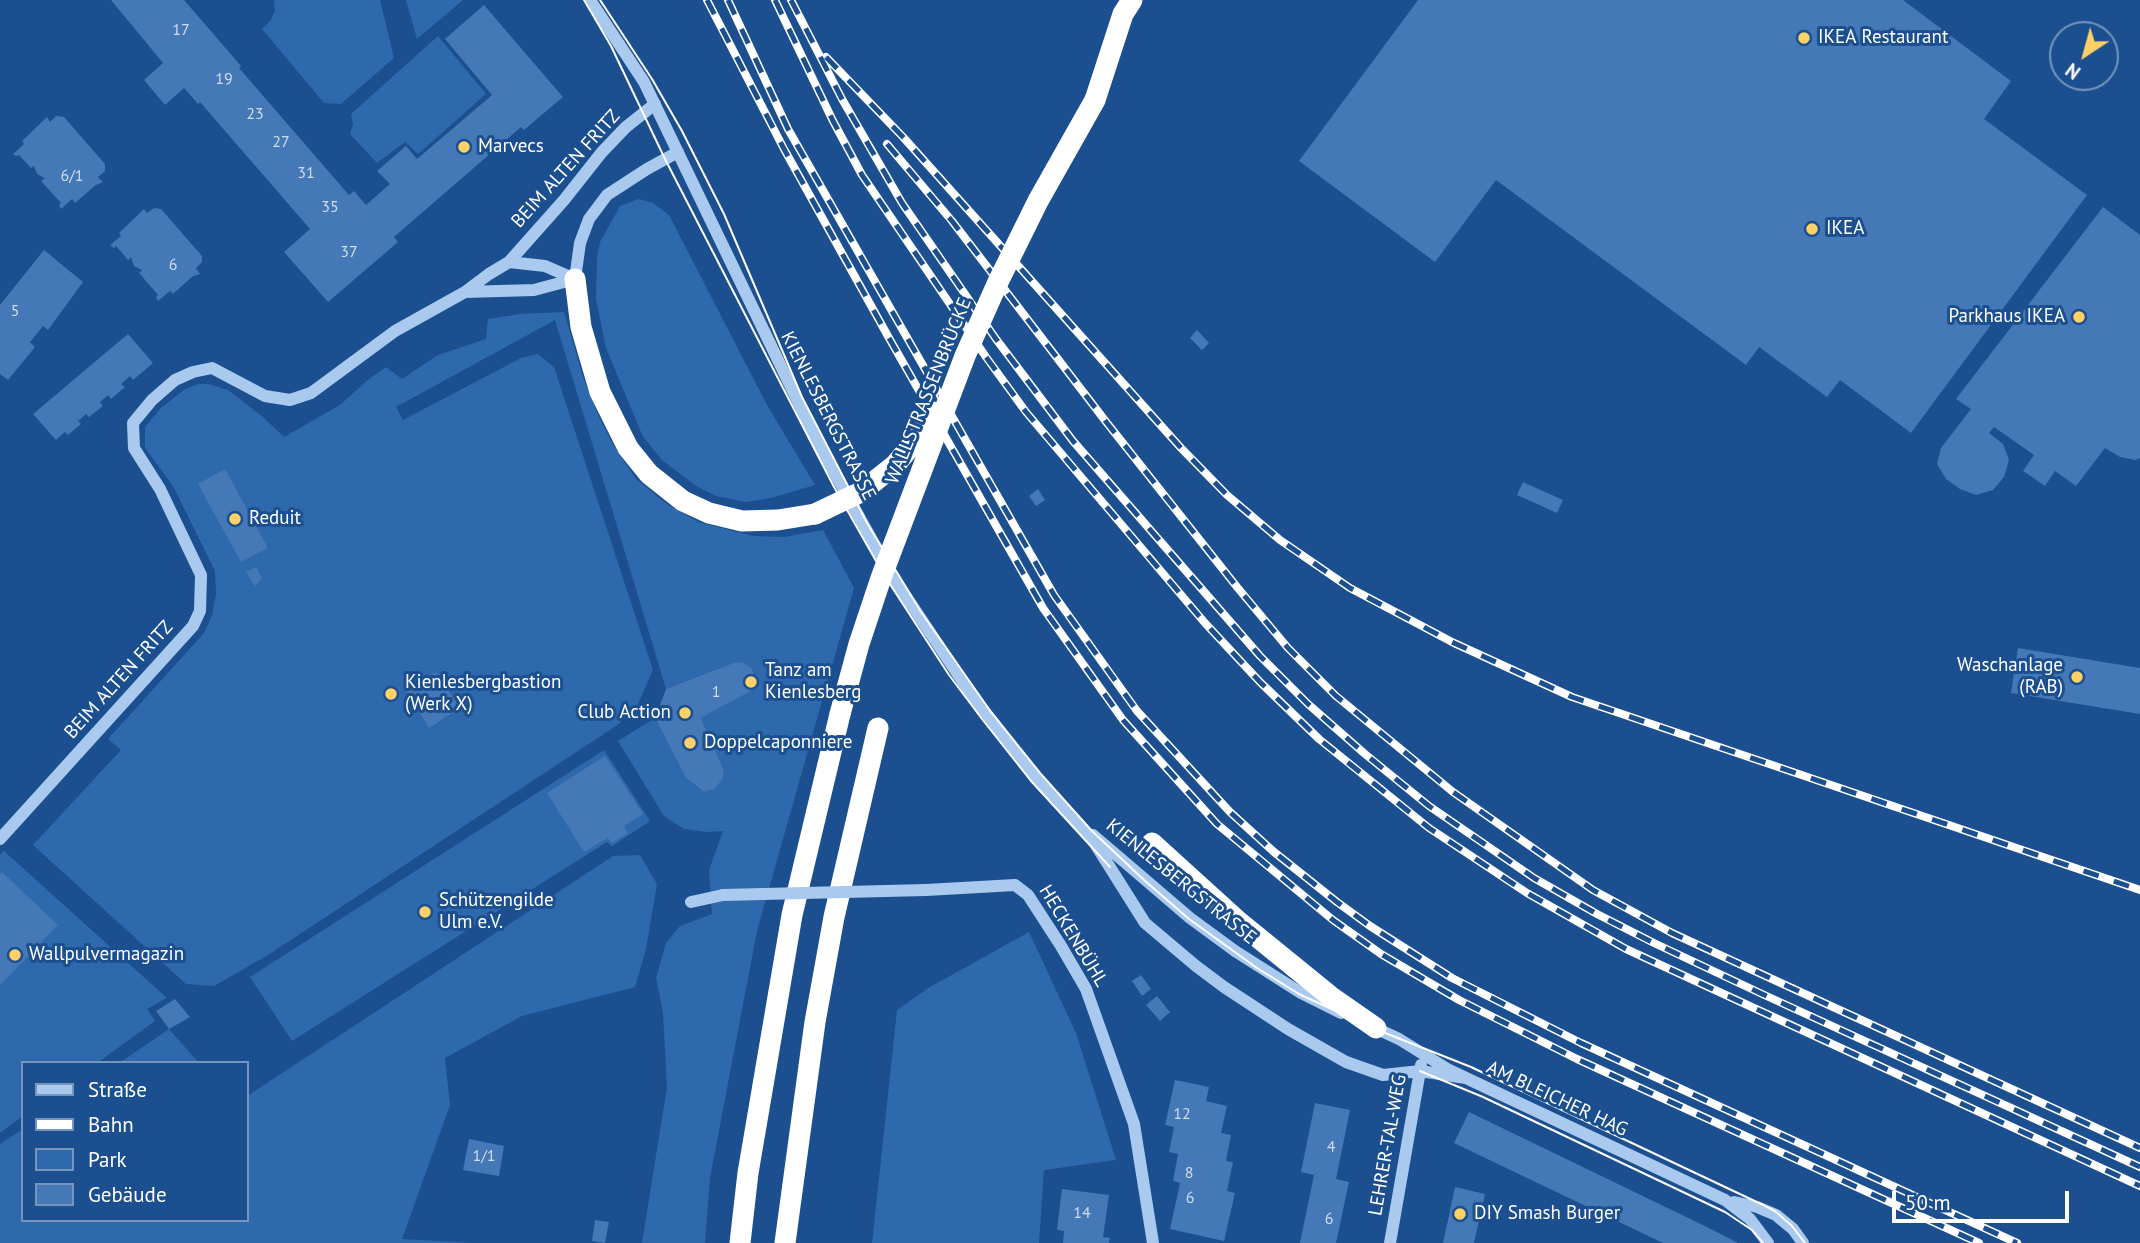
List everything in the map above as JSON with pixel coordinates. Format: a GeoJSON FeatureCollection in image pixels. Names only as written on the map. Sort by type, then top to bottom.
{"type":"FeatureCollection","features":[{"type":"Feature","properties":{"kind":"highway","name":"WALLSTRASSENBRÜCKE"},"geometry":{"type":"LineString","coordinates":[[740,1243],[748,1173],[792,915],[859,644],[881,578],[965,356],[1038,201],[1095,100],[1123,14],[1132,0]]}},
{"type":"Feature","properties":{"kind":"highway"},"geometry":{"type":"LineString","coordinates":[[575,279],[581,327],[600,392],[628,448],[649,474],[683,501],[709,513],[742,521],[778,520],[815,514],[861,492],[895,465],[921,434],[965,356]]}},
{"type":"Feature","properties":{"kind":"highway"},"geometry":{"type":"LineString","coordinates":[[785,1243],[817,1009],[834,918],[878,728]]}},
{"type":"Feature","properties":{"kind":"highway"},"geometry":{"type":"LineString","coordinates":[[1152,843],[1276,954],[1376,1028]]}},
{"type":"Feature","properties":{"kind":"street","name":"KIENLESBERGSTRASSE"},"geometry":{"type":"LineString","coordinates":[[590,0],[631,60],[655,104],[817,441],[883,560],[971,694],[1035,777],[1102,854],[1145,923],[1205,973],[1288,1029],[1355,1067],[1383,1075],[1420,1071],[1466,1078]]}},
{"type":"Feature","properties":{"kind":"street","name":"BEIM ALTEN FRITZ"},"geometry":{"type":"LineString","coordinates":[[2,832],[193,626],[200,611],[201,575],[160,489],[134,448],[133,423],[152,400],[175,380],[212,368],[265,396],[290,400],[310,393],[395,331],[465,292],[509,262],[602,152],[626,127],[655,104]]}},
{"type":"Feature","properties":{"kind":"street"},"geometry":{"type":"LineString","coordinates":[[509,262],[545,266],[575,279],[579,243],[589,219],[607,195],[678,152]]}},
{"type":"Feature","properties":{"kind":"street","name":"BEIM ALTEN FRITZ"},"geometry":{"type":"LineString","coordinates":[[465,292],[534,290],[575,279]]}},
{"type":"Feature","properties":{"kind":"street","name":"KIENLESBERGSTRASSE"},"geometry":{"type":"LineString","coordinates":[[1076,822],[1120,856],[1190,918],[1235,951],[1301,993],[1376,1028]]}},
{"type":"Feature","properties":{"kind":"street","name":"HECKENBÜHL"},"geometry":{"type":"LineString","coordinates":[[691,902],[723,895],[1015,885],[1028,895],[1086,989],[1134,1124],[1153,1243]]}},
{"type":"Feature","properties":{"kind":"street","name":"AM BLEICHER HAG"},"geometry":{"type":"LineString","coordinates":[[1376,1028],[1466,1078],[1725,1200],[1770,1212],[1787,1224],[1803,1243]]}},
{"type":"Feature","properties":{"kind":"street","name":"LEHRER-TAL-WEG"},"geometry":{"type":"LineString","coordinates":[[1390,1243],[1423,1055]]}},
{"type":"Feature","properties":{"kind":"street","name":"AM BLEICHER HAG"},"geometry":{"type":"LineString","coordinates":[[1725,1200],[1750,1219],[1768,1243]]}},
{"type":"Feature","properties":{"kind":"green space"},"geometry":{"type":"Polygon","coordinates":[[[274,0],[380,0],[394,58],[341,104],[324,103],[262,29],[275,11],[274,0]]]}},
{"type":"Feature","properties":{"kind":"green space"},"geometry":{"type":"Polygon","coordinates":[[[406,0],[463,0],[417,39],[406,0]]]}},
{"type":"Feature","properties":{"kind":"green space"},"geometry":{"type":"Polygon","coordinates":[[[438,36],[486,94],[418,154],[405,142],[377,163],[350,134],[353,124],[351,114],[438,36]]]}},
{"type":"Feature","properties":{"kind":"green space"},"geometry":{"type":"Polygon","coordinates":[[[639,199],[653,203],[669,215],[767,405],[815,485],[746,502],[716,496],[696,486],[662,460],[643,437],[606,348],[596,299],[600,242],[620,206],[639,199]]]}},
{"type":"Feature","properties":{"kind":"green space"},"geometry":{"type":"Polygon","coordinates":[[[564,312],[583,377],[599,417],[615,448],[637,480],[667,504],[698,522],[753,536],[784,537],[823,530],[854,588],[757,931],[710,1178],[705,1243],[642,1243],[667,1087],[663,1013],[656,978],[666,943],[680,926],[712,914],[709,870],[723,831],[684,829],[664,816],[618,741],[655,718],[686,778],[704,792],[715,789],[723,778],[723,768],[701,718],[753,690],[755,680],[752,668],[742,662],[666,689],[555,320],[396,407],[403,420],[521,358],[538,354],[554,367],[653,670],[636,709],[616,726],[268,955],[214,986],[186,984],[33,845],[121,750],[108,739],[204,633],[212,615],[216,594],[215,571],[173,486],[145,448],[145,427],[161,408],[185,389],[198,384],[209,384],[228,390],[284,437],[340,405],[386,367],[402,379],[438,355],[486,339],[488,319],[564,312]]]}},
{"type":"Feature","properties":{"kind":"green space","name":"Schützengilde Ulm e.V."},"geometry":{"type":"Polygon","coordinates":[[[604,750],[650,821],[612,846],[607,842],[292,1041],[250,977],[604,750]]]}},
{"type":"Feature","properties":{"kind":"green space"},"geometry":{"type":"Polygon","coordinates":[[[4,851],[167,998],[147,1009],[155,1021],[100,1061],[21,1061],[21,1117],[0,1133],[0,855],[4,851]]]}},
{"type":"Feature","properties":{"kind":"green space"},"geometry":{"type":"Polygon","coordinates":[[[640,855],[657,884],[646,949],[635,987],[522,1016],[445,1058],[450,1105],[402,1239],[474,1243],[0,1243],[0,1144],[21,1130],[21,1222],[248,1222],[248,1095],[613,856],[640,855]]]}},
{"type":"Feature","properties":{"kind":"green space"},"geometry":{"type":"Polygon","coordinates":[[[1029,932],[1076,1033],[1116,1160],[1044,1170],[1039,1243],[872,1243],[897,1010],[930,987],[1029,932]]]}},
{"type":"Feature","properties":{"kind":"green space"},"geometry":{"type":"Polygon","coordinates":[[[169,1029],[197,1061],[122,1061],[169,1029]]]}},
{"type":"Feature","properties":{"kind":"building"},"geometry":{"type":"Polygon","coordinates":[[[111,0],[184,0],[349,195],[354,191],[366,205],[390,184],[377,171],[406,146],[417,159],[492,95],[445,39],[484,5],[563,97],[524,130],[521,127],[394,237],[398,242],[328,302],[284,252],[310,229],[200,102],[198,104],[184,88],[165,105],[144,80],[163,63],[111,0]]]}},
{"type":"Feature","properties":{"kind":"building","name":"IKEA"},"geometry":{"type":"Polygon","coordinates":[[[1418,0],[1903,0],[2011,81],[1984,119],[2087,195],[1911,433],[1840,380],[1827,397],[1759,347],[1746,365],[1496,180],[1435,262],[1299,161],[1418,0]]]}},
{"type":"Feature","properties":{"kind":"building"},"geometry":{"type":"Polygon","coordinates":[[[56,116],[64,117],[105,164],[105,171],[98,177],[103,182],[75,203],[72,199],[61,209],[61,203],[41,181],[45,178],[37,174],[34,166],[31,168],[19,155],[13,154],[24,144],[22,141],[47,117],[50,122],[56,116]]]}},
{"type":"Feature","properties":{"kind":"building","name":"Parkhaus IKEA"},"geometry":{"type":"Polygon","coordinates":[[[2103,207],[2140,235],[2140,458],[2135,460],[2120,457],[2105,448],[2076,486],[2055,471],[2045,486],[2023,471],[2034,455],[1994,427],[1989,433],[2003,444],[2009,460],[2004,477],[1993,490],[1976,495],[1960,489],[1946,479],[1937,464],[1941,448],[1971,409],[1956,399],[2103,207]]]}},
{"type":"Feature","properties":{"kind":"building"},"geometry":{"type":"Polygon","coordinates":[[[154,208],[161,209],[202,256],[202,262],[196,268],[200,274],[193,276],[173,294],[170,291],[158,301],[158,295],[139,273],[142,270],[134,266],[131,257],[128,260],[116,246],[114,248],[110,245],[144,209],[147,213],[154,208]]]}},
{"type":"Feature","properties":{"kind":"building"},"geometry":{"type":"Polygon","coordinates":[[[44,250],[83,282],[48,330],[43,326],[30,342],[35,347],[8,380],[0,374],[0,305],[44,250]]]}},
{"type":"Feature","properties":{"kind":"building"},"geometry":{"type":"Polygon","coordinates":[[[1197,330],[1209,343],[1202,350],[1190,338],[1197,330]]]}},
{"type":"Feature","properties":{"kind":"building"},"geometry":{"type":"Polygon","coordinates":[[[128,334],[153,363],[133,380],[130,376],[121,384],[125,387],[111,399],[108,395],[100,402],[103,406],[89,417],[86,414],[78,421],[81,424],[68,435],[65,432],[56,440],[33,414],[128,334]]]}},
{"type":"Feature","properties":{"kind":"building","name":"Reduit"},"geometry":{"type":"Polygon","coordinates":[[[225,469],[268,548],[241,562],[198,484],[225,469]]]}},
{"type":"Feature","properties":{"kind":"building"},"geometry":{"type":"Polygon","coordinates":[[[1523,482],[1563,500],[1557,513],[1517,495],[1523,482]]]}},
{"type":"Feature","properties":{"kind":"building"},"geometry":{"type":"Polygon","coordinates":[[[1038,489],[1045,500],[1036,506],[1029,496],[1038,489]]]}},
{"type":"Feature","properties":{"kind":"building"},"geometry":{"type":"Polygon","coordinates":[[[256,567],[262,578],[255,586],[246,572],[256,567]]]}},
{"type":"Feature","properties":{"kind":"building","name":"Waschanlage (RAB)"},"geometry":{"type":"Polygon","coordinates":[[[2018,648],[2140,668],[2140,714],[2011,693],[2018,648]]]}},
{"type":"Feature","properties":{"kind":"building","name":"Doppelcaponniere"},"geometry":{"type":"Polygon","coordinates":[[[742,662],[752,668],[755,680],[753,690],[701,718],[723,768],[723,778],[715,789],[704,792],[686,778],[655,718],[666,689],[742,662]]]}},
{"type":"Feature","properties":{"kind":"building"},"geometry":{"type":"Polygon","coordinates":[[[436,672],[460,708],[429,728],[407,691],[436,672]]]}},
{"type":"Feature","properties":{"kind":"building","name":"Schützengilde Ulm e.V."},"geometry":{"type":"Polygon","coordinates":[[[605,756],[643,814],[624,826],[628,833],[612,843],[608,838],[584,852],[547,793],[605,756]]]}},
{"type":"Feature","properties":{"kind":"building","name":"Wallpulvermagazin"},"geometry":{"type":"Polygon","coordinates":[[[2,872],[58,925],[0,985],[0,874],[2,872]]]}},
{"type":"Feature","properties":{"kind":"building"},"geometry":{"type":"Polygon","coordinates":[[[1141,975],[1151,989],[1142,996],[1132,981],[1141,975]]]}},
{"type":"Feature","properties":{"kind":"building"},"geometry":{"type":"Polygon","coordinates":[[[1157,996],[1170,1012],[1160,1021],[1146,1005],[1157,996]]]}},
{"type":"Feature","properties":{"kind":"building"},"geometry":{"type":"Polygon","coordinates":[[[175,999],[190,1017],[169,1029],[156,1011],[175,999]]]}},
{"type":"Feature","properties":{"kind":"building"},"geometry":{"type":"Polygon","coordinates":[[[1175,1080],[1209,1087],[1206,1101],[1227,1106],[1221,1133],[1231,1135],[1226,1161],[1233,1162],[1227,1191],[1235,1193],[1224,1241],[1170,1229],[1180,1183],[1173,1181],[1178,1154],[1169,1152],[1174,1127],[1165,1125],[1175,1080]]]}},
{"type":"Feature","properties":{"kind":"building"},"geometry":{"type":"Polygon","coordinates":[[[1315,1103],[1350,1110],[1336,1179],[1349,1182],[1336,1243],[1300,1243],[1314,1175],[1301,1172],[1315,1103]]]}},
{"type":"Feature","properties":{"kind":"building"},"geometry":{"type":"Polygon","coordinates":[[[1469,1112],[1738,1243],[1663,1243],[1454,1143],[1469,1112]]]}},
{"type":"Feature","properties":{"kind":"building"},"geometry":{"type":"Polygon","coordinates":[[[469,1139],[504,1146],[499,1176],[463,1170],[469,1139]]]}},
{"type":"Feature","properties":{"kind":"building"},"geometry":{"type":"Polygon","coordinates":[[[1455,1187],[1485,1194],[1474,1243],[1443,1243],[1455,1187]]]}},
{"type":"Feature","properties":{"kind":"building"},"geometry":{"type":"Polygon","coordinates":[[[1062,1189],[1109,1195],[1103,1237],[1110,1238],[1109,1243],[1063,1243],[1064,1231],[1057,1230],[1062,1189]]]}},
{"type":"Feature","properties":{"kind":"building"},"geometry":{"type":"Polygon","coordinates":[[[595,1220],[609,1222],[605,1243],[592,1241],[595,1220]]]}},
{"type":"Feature","properties":{"kind":"tram line"},"geometry":{"type":"LineString","coordinates":[[584,0],[611,46],[665,159],[834,487],[884,575],[949,675],[982,719],[1031,781],[1110,867]]}},
{"type":"Feature","properties":{"kind":"tram line"},"geometry":{"type":"LineString","coordinates":[[600,0],[652,79],[682,131],[724,214],[802,397],[867,523],[921,612],[991,712],[1040,773],[1092,831],[1189,919],[1257,968],[1299,994],[1375,1029],[1471,1067],[1761,1204],[1775,1211],[1792,1226],[1805,1243]]}},
{"type":"Feature","properties":{"kind":"tram line"},"geometry":{"type":"LineString","coordinates":[[1420,1071],[1483,1097],[1725,1212],[1752,1230],[1763,1243]]}},
{"type":"Feature","properties":{"kind":"railway"},"geometry":{"type":"LineString","coordinates":[[707,0],[784,149],[1043,608],[1123,720],[1217,824],[1333,920],[1381,954],[1459,1000],[1577,1059],[1979,1243]]}},
{"type":"Feature","properties":{"kind":"railway"},"geometry":{"type":"LineString","coordinates":[[728,0],[788,129],[1054,595],[1137,711],[1230,812],[1274,852],[1337,902],[1452,978],[1581,1043],[2017,1243]]}},
{"type":"Feature","properties":{"kind":"railway"},"geometry":{"type":"LineString","coordinates":[[775,0],[862,175],[1026,412],[1205,623],[1260,682],[1319,739],[1429,828],[1527,893],[1626,949],[2140,1186]]}},
{"type":"Feature","properties":{"kind":"railway"},"geometry":{"type":"LineString","coordinates":[[791,0],[842,99],[902,203],[996,339],[1073,441],[1260,656],[1308,704],[1365,754],[1429,806],[1534,878],[1597,914],[1760,993],[2140,1167]]}},
{"type":"Feature","properties":{"kind":"railway"},"geometry":{"type":"LineString","coordinates":[[826,57],[903,137],[1181,448],[1227,495],[1280,540],[1350,588],[1454,643],[1572,697],[2140,890]]}},
{"type":"Feature","properties":{"kind":"railway"},"geometry":{"type":"LineString","coordinates":[[887,144],[952,221],[1107,423],[1288,648],[1336,696],[1453,792],[1593,890],[1672,933],[2140,1148]]}},
{"type":"Feature","properties":{"kind":"place","name":"IKEA Restaurant"},"geometry":{"type":"Point","coordinates":[1804,38]}},
{"type":"Feature","properties":{"kind":"place","name":"Marvecs"},"geometry":{"type":"Point","coordinates":[464,147]}},
{"type":"Feature","properties":{"kind":"place","name":"IKEA"},"geometry":{"type":"Point","coordinates":[1812,229]}},
{"type":"Feature","properties":{"kind":"place","name":"Parkhaus IKEA"},"geometry":{"type":"Point","coordinates":[2079,317]}},
{"type":"Feature","properties":{"kind":"place","name":"Reduit"},"geometry":{"type":"Point","coordinates":[235,519]}},
{"type":"Feature","properties":{"kind":"place","name":"Waschanlage (RAB)"},"geometry":{"type":"Point","coordinates":[2077,677]}},
{"type":"Feature","properties":{"kind":"place","name":"Tanz am Kienlesberg"},"geometry":{"type":"Point","coordinates":[751,682]}},
{"type":"Feature","properties":{"kind":"place","name":"Kienlesbergbastion (Werk X)"},"geometry":{"type":"Point","coordinates":[391,694]}},
{"type":"Feature","properties":{"kind":"place","name":"Club Action"},"geometry":{"type":"Point","coordinates":[685,713]}},
{"type":"Feature","properties":{"kind":"place","name":"Doppelcaponniere"},"geometry":{"type":"Point","coordinates":[690,743]}},
{"type":"Feature","properties":{"kind":"place","name":"Schützengilde Ulm e.V."},"geometry":{"type":"Point","coordinates":[425,912]}},
{"type":"Feature","properties":{"kind":"place","name":"Wallpulvermagazin"},"geometry":{"type":"Point","coordinates":[15,955]}},
{"type":"Feature","properties":{"kind":"place","name":"DIY Smash Burger"},"geometry":{"type":"Point","coordinates":[1460,1214]}}]}
